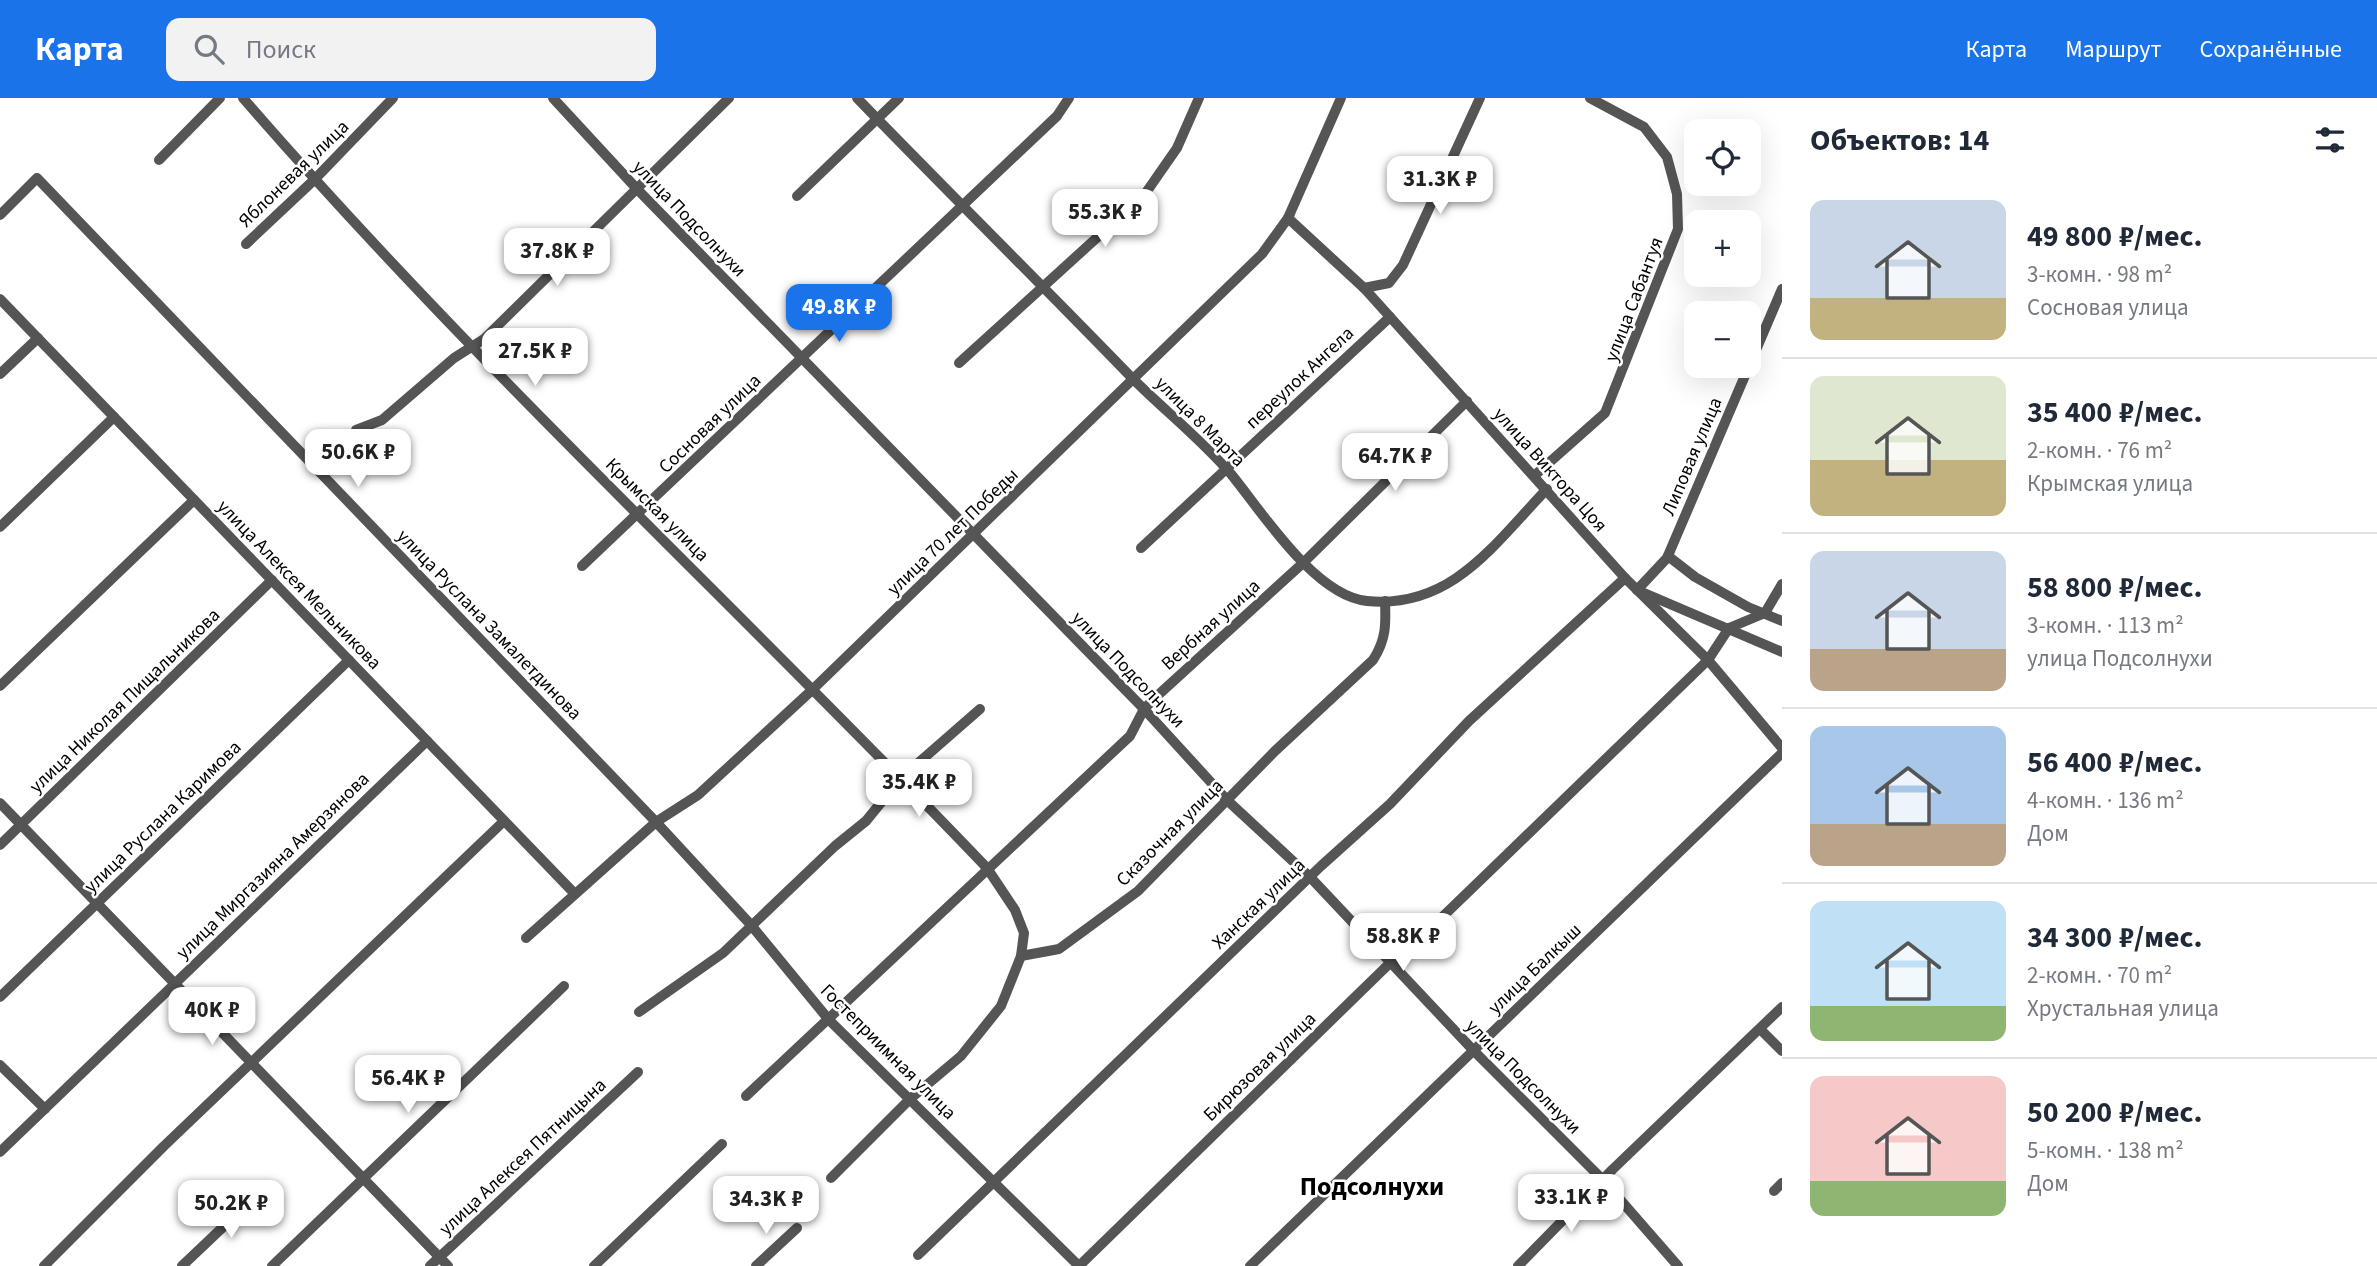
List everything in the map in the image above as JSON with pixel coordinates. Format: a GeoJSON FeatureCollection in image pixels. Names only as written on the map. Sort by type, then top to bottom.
{"type":"FeatureCollection","features":[{"type":"Feature","properties":{"kind":"street"},"geometry":{"type":"LineString","coordinates":[[159,160],[220,98]]}},
{"type":"Feature","properties":{"kind":"street","name":"Крымская улица"},"geometry":{"type":"LineString","coordinates":[[243,98],[314,180],[471,346],[811,691],[901,778],[987,868],[1015,910],[1024,933],[1021,956]]}},
{"type":"Feature","properties":{"kind":"street","name":"Яблоневая улица"},"geometry":{"type":"LineString","coordinates":[[246,244],[314,180],[393,98]]}},
{"type":"Feature","properties":{"kind":"street","name":"улица Подсолнухи"},"geometry":{"type":"LineString","coordinates":[[553,98],[637,189],[1144,709],[1228,801],[1310,877],[1474,1051],[1603,1180],[1678,1266]]}},
{"type":"Feature","properties":{"kind":"street"},"geometry":{"type":"LineString","coordinates":[[356,430],[382,420],[454,358],[484,339],[729,98]]}},
{"type":"Feature","properties":{"kind":"street","name":"улица 8 Марта"},"geometry":{"type":"LineString","coordinates":[[857,98],[961,205],[1043,284],[1133,379],[1226,468],[1303,563],[1337,592],[1365,601],[1385,601],[1430,594],[1455,581],[1547,489]]}},
{"type":"Feature","properties":{"kind":"street"},"geometry":{"type":"LineString","coordinates":[[797,195],[899,98]]}},
{"type":"Feature","properties":{"kind":"street","name":"Сосновая улица"},"geometry":{"type":"LineString","coordinates":[[582,566],[638,516],[1057,116],[1069,98]]}},
{"type":"Feature","properties":{"kind":"street"},"geometry":{"type":"LineString","coordinates":[[959,363],[1145,194],[1177,148],[1199,98]]}},
{"type":"Feature","properties":{"kind":"street","name":"улица 70 лет Победы"},"geometry":{"type":"LineString","coordinates":[[526,937],[656,822],[698,795],[811,691],[1262,254],[1288,218],[1340,98]]}},
{"type":"Feature","properties":{"kind":"street"},"geometry":{"type":"LineString","coordinates":[[1364,288],[1388,283],[1403,265],[1480,98]]}},
{"type":"Feature","properties":{"kind":"street","name":"улица Сабантуя"},"geometry":{"type":"LineString","coordinates":[[1534,476],[1605,413],[1678,229],[1677,194],[1667,157],[1644,127],[1607,101],[1590,98]]}},
{"type":"Feature","properties":{"kind":"street","name":"улица Руслана Замалетдинова"},"geometry":{"type":"LineString","coordinates":[[0,215],[37,178],[656,822]]}},
{"type":"Feature","properties":{"kind":"street","name":"улица Виктора Цоя"},"geometry":{"type":"LineString","coordinates":[[1288,218],[1364,288],[1625,578],[1708,660],[1782,750]]}},
{"type":"Feature","properties":{"kind":"street","name":"Липовая улица"},"geometry":{"type":"LineString","coordinates":[[1637,590],[1668,556],[1782,289]]}},
{"type":"Feature","properties":{"kind":"street","name":"улица Алексея Мельникова"},"geometry":{"type":"LineString","coordinates":[[0,299],[575,894]]}},
{"type":"Feature","properties":{"kind":"street","name":"переулок Ангела"},"geometry":{"type":"LineString","coordinates":[[1141,548],[1390,317]]}},
{"type":"Feature","properties":{"kind":"street"},"geometry":{"type":"LineString","coordinates":[[0,374],[38,338]]}},
{"type":"Feature","properties":{"kind":"street","name":"Вербная улица"},"geometry":{"type":"LineString","coordinates":[[746,1096],[1130,736],[1144,709],[1303,563],[1466,401]]}},
{"type":"Feature","properties":{"kind":"street"},"geometry":{"type":"LineString","coordinates":[[0,527],[114,416]]}},
{"type":"Feature","properties":{"kind":"street"},"geometry":{"type":"LineString","coordinates":[[0,687],[194,500]]}},
{"type":"Feature","properties":{"kind":"street"},"geometry":{"type":"LineString","coordinates":[[1668,556],[1695,577],[1748,607],[1782,621]]}},
{"type":"Feature","properties":{"kind":"street","name":"Ханская улица"},"geometry":{"type":"LineString","coordinates":[[918,1255],[996,1183],[1310,877],[1390,804],[1469,721],[1625,578]]}},
{"type":"Feature","properties":{"kind":"street","name":"улица Николая Пищальникова"},"geometry":{"type":"LineString","coordinates":[[0,845],[272,580]]}},
{"type":"Feature","properties":{"kind":"street"},"geometry":{"type":"LineString","coordinates":[[1729,628],[1765,612],[1782,584]]}},
{"type":"Feature","properties":{"kind":"street"},"geometry":{"type":"LineString","coordinates":[[1637,590],[1782,652]]}},
{"type":"Feature","properties":{"kind":"street","name":"Сказочная улица"},"geometry":{"type":"LineString","coordinates":[[1021,956],[1059,948],[1138,891],[1275,751],[1373,660],[1386,632],[1385,601]]}},
{"type":"Feature","properties":{"kind":"street","name":"Бирюзовая улица"},"geometry":{"type":"LineString","coordinates":[[1079,1266],[1391,962],[1403,955],[1708,660],[1729,628]]}},
{"type":"Feature","properties":{"kind":"street","name":"улица Руслана Каримова"},"geometry":{"type":"LineString","coordinates":[[0,997],[349,660]]}},
{"type":"Feature","properties":{"kind":"street"},"geometry":{"type":"LineString","coordinates":[[639,1012],[723,953],[835,846],[866,821],[901,778],[980,709]]}},
{"type":"Feature","properties":{"kind":"street","name":"улица Миргазияна Амерзянова"},"geometry":{"type":"LineString","coordinates":[[0,1153],[427,741]]}},
{"type":"Feature","properties":{"kind":"street","name":"улица Балкыш"},"geometry":{"type":"LineString","coordinates":[[1250,1266],[1782,750]]}},
{"type":"Feature","properties":{"kind":"street"},"geometry":{"type":"LineString","coordinates":[[0,803],[250,1065],[448,1266]]}},
{"type":"Feature","properties":{"kind":"street"},"geometry":{"type":"LineString","coordinates":[[44,1266],[164,1146],[504,821]]}},
{"type":"Feature","properties":{"kind":"street","name":"Гостеприимная улица"},"geometry":{"type":"LineString","coordinates":[[656,822],[751,925],[829,1020],[1079,1266]]}},
{"type":"Feature","properties":{"kind":"street"},"geometry":{"type":"LineString","coordinates":[[831,1178],[910,1098],[961,1056],[1001,1006],[1021,956]]}},
{"type":"Feature","properties":{"kind":"street"},"geometry":{"type":"LineString","coordinates":[[272,1266],[564,986]]}},
{"type":"Feature","properties":{"kind":"street"},"geometry":{"type":"LineString","coordinates":[[1518,1266],[1782,1007]]}},
{"type":"Feature","properties":{"kind":"street"},"geometry":{"type":"LineString","coordinates":[[1760,1028],[1782,1051]]}},
{"type":"Feature","properties":{"kind":"street"},"geometry":{"type":"LineString","coordinates":[[0,1065],[45,1109]]}},
{"type":"Feature","properties":{"kind":"street","name":"улица Алексея Пятницына"},"geometry":{"type":"LineString","coordinates":[[430,1266],[638,1072]]}},
{"type":"Feature","properties":{"kind":"street"},"geometry":{"type":"LineString","coordinates":[[594,1266],[722,1144]]}},
{"type":"Feature","properties":{"kind":"street"},"geometry":{"type":"LineString","coordinates":[[181,1266],[259,1193]]}},
{"type":"Feature","properties":{"kind":"street"},"geometry":{"type":"LineString","coordinates":[[756,1266],[797,1228]]}},
{"type":"Feature","properties":{"kind":"district","name":"Подсолнухи"},"geometry":{"type":"Point","coordinates":[1372,1186]}}]}
